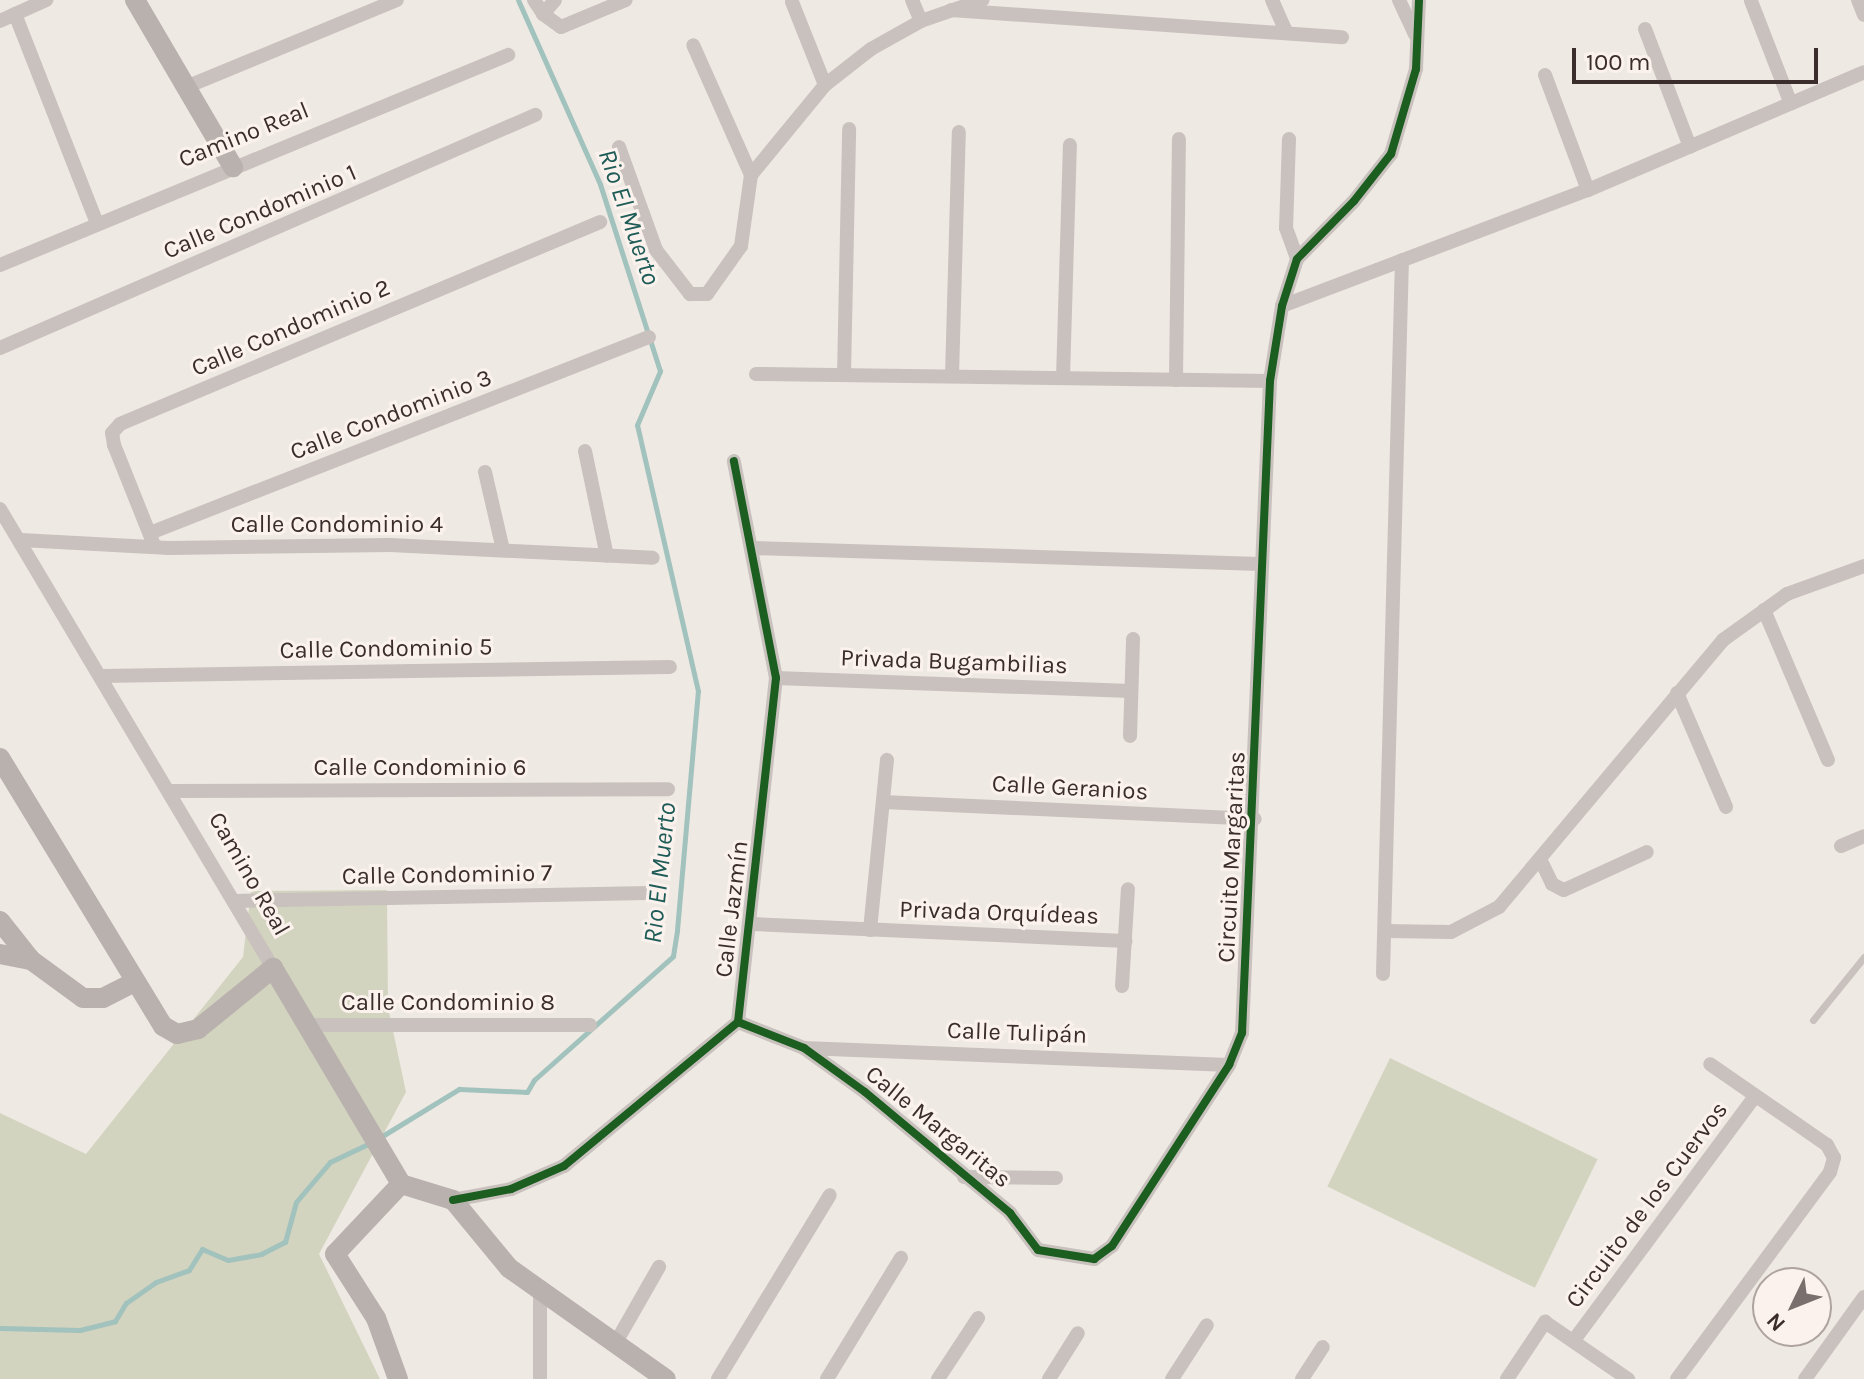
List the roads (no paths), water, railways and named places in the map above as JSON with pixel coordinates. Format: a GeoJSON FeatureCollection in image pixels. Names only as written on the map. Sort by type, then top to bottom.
{"type":"FeatureCollection","features":[{"type":"Feature","properties":{"kind":"main road"},"geometry":{"type":"LineString","coordinates":[[137,1],[233,167]]}},
{"type":"Feature","properties":{"kind":"main road"},"geometry":{"type":"LineString","coordinates":[[0,758],[133,983],[163,1026],[177,1034],[198,1029],[273,968]]}},
{"type":"Feature","properties":{"kind":"main road"},"geometry":{"type":"LineString","coordinates":[[0,921],[31,960],[83,998],[103,998],[133,983]]}},
{"type":"Feature","properties":{"kind":"main road"},"geometry":{"type":"LineString","coordinates":[[0,954],[31,960]]}},
{"type":"Feature","properties":{"kind":"main road","name":"Camino Real"},"geometry":{"type":"LineString","coordinates":[[273,968],[350,1103],[398,1179]]}},
{"type":"Feature","properties":{"kind":"main road"},"geometry":{"type":"LineString","coordinates":[[398,1379],[376,1318],[335,1254],[398,1179],[453,1200],[509,1268],[666,1379]]}},
{"type":"Feature","properties":{"kind":"street"},"geometry":{"type":"LineString","coordinates":[[0,21],[46,0]]}},
{"type":"Feature","properties":{"kind":"street"},"geometry":{"type":"LineString","coordinates":[[186,87],[397,0]]}},
{"type":"Feature","properties":{"kind":"street"},"geometry":{"type":"LineString","coordinates":[[534,0],[543,14],[561,27],[626,0]]}},
{"type":"Feature","properties":{"kind":"street"},"geometry":{"type":"LineString","coordinates":[[543,14],[555,0]]}},
{"type":"Feature","properties":{"kind":"street"},"geometry":{"type":"LineString","coordinates":[[912,0],[921,21]]}},
{"type":"Feature","properties":{"kind":"street"},"geometry":{"type":"LineString","coordinates":[[619,147],[656,250],[677,280],[698,296],[722,279],[741,246],[751,175],[825,85],[871,49],[921,21],[982,0]]}},
{"type":"Feature","properties":{"kind":"street"},"geometry":{"type":"LineString","coordinates":[[1272,0],[1286,32]]}},
{"type":"Feature","properties":{"kind":"street"},"geometry":{"type":"LineString","coordinates":[[1399,0],[1417,39]]}},
{"type":"Feature","properties":{"kind":"street"},"geometry":{"type":"LineString","coordinates":[[1289,139],[1286,228],[1297,259],[1354,201],[1391,154],[1410,101],[1419,0]]}},
{"type":"Feature","properties":{"kind":"street"},"geometry":{"type":"LineString","coordinates":[[1858,0],[1864,15]]}},
{"type":"Feature","properties":{"kind":"street"},"geometry":{"type":"LineString","coordinates":[[1751,1],[1791,104]]}},
{"type":"Feature","properties":{"kind":"street"},"geometry":{"type":"LineString","coordinates":[[792,2],[825,85]]}},
{"type":"Feature","properties":{"kind":"street"},"geometry":{"type":"LineString","coordinates":[[951,10],[1342,37]]}},
{"type":"Feature","properties":{"kind":"street"},"geometry":{"type":"LineString","coordinates":[[15,14],[97,223]]}},
{"type":"Feature","properties":{"kind":"street"},"geometry":{"type":"LineString","coordinates":[[1645,29],[1690,147]]}},
{"type":"Feature","properties":{"kind":"street"},"geometry":{"type":"LineString","coordinates":[[693,45],[751,175]]}},
{"type":"Feature","properties":{"kind":"street","name":"Camino Real"},"geometry":{"type":"LineString","coordinates":[[0,265],[508,55]]}},
{"type":"Feature","properties":{"kind":"street"},"geometry":{"type":"LineString","coordinates":[[1282,306],[1588,190],[1864,72]]}},
{"type":"Feature","properties":{"kind":"street"},"geometry":{"type":"LineString","coordinates":[[1545,75],[1588,190]]}},
{"type":"Feature","properties":{"kind":"street","name":"Calle Condominio 1"},"geometry":{"type":"LineString","coordinates":[[0,348],[535,115]]}},
{"type":"Feature","properties":{"kind":"street"},"geometry":{"type":"LineString","coordinates":[[844,375],[849,129]]}},
{"type":"Feature","properties":{"kind":"street"},"geometry":{"type":"LineString","coordinates":[[952,376],[959,132]]}},
{"type":"Feature","properties":{"kind":"street"},"geometry":{"type":"LineString","coordinates":[[1176,380],[1179,139]]}},
{"type":"Feature","properties":{"kind":"street"},"geometry":{"type":"LineString","coordinates":[[1063,378],[1070,145]]}},
{"type":"Feature","properties":{"kind":"street","name":"Calle Condominio 2"},"geometry":{"type":"LineString","coordinates":[[152,539],[114,445],[112,433],[120,424],[600,222]]}},
{"type":"Feature","properties":{"kind":"street","name":"Circuito Margaritas"},"geometry":{"type":"LineString","coordinates":[[1104,1255],[1229,1065],[1242,1033],[1255,819],[1261,564],[1270,381],[1282,306],[1297,259]]}},
{"type":"Feature","properties":{"kind":"street"},"geometry":{"type":"LineString","coordinates":[[1383,974],[1402,260]]}},
{"type":"Feature","properties":{"kind":"street","name":"Calle Condominio 3"},"geometry":{"type":"LineString","coordinates":[[152,539],[649,337]]}},
{"type":"Feature","properties":{"kind":"street"},"geometry":{"type":"LineString","coordinates":[[756,374],[1270,381]]}},
{"type":"Feature","properties":{"kind":"street"},"geometry":{"type":"LineString","coordinates":[[585,451],[607,556]]}},
{"type":"Feature","properties":{"kind":"street","name":"Calle Jazmín"},"geometry":{"type":"LineString","coordinates":[[734,461],[776,678],[752,924],[738,1022]]}},
{"type":"Feature","properties":{"kind":"street"},"geometry":{"type":"LineString","coordinates":[[485,472],[503,550]]}},
{"type":"Feature","properties":{"kind":"street","name":"Camino Real"},"geometry":{"type":"LineString","coordinates":[[0,509],[171,791],[273,968]]}},
{"type":"Feature","properties":{"kind":"street","name":"Calle Condominio 4"},"geometry":{"type":"LineString","coordinates":[[21,540],[152,539],[653,558]]}},
{"type":"Feature","properties":{"kind":"street"},"geometry":{"type":"LineString","coordinates":[[752,548],[1261,564]]}},
{"type":"Feature","properties":{"kind":"street"},"geometry":{"type":"LineString","coordinates":[[1385,931],[1426,935],[1472,923],[1499,907],[1541,861],[1723,640],[1787,594],[1864,566]]}},
{"type":"Feature","properties":{"kind":"street"},"geometry":{"type":"LineString","coordinates":[[1764,610],[1828,760]]}},
{"type":"Feature","properties":{"kind":"street"},"geometry":{"type":"LineString","coordinates":[[1130,736],[1133,639]]}},
{"type":"Feature","properties":{"kind":"street","name":"Calle Condominio 5"},"geometry":{"type":"LineString","coordinates":[[102,676],[670,667]]}},
{"type":"Feature","properties":{"kind":"street","name":"Privada Bugambilias"},"geometry":{"type":"LineString","coordinates":[[776,678],[1131,691]]}},
{"type":"Feature","properties":{"kind":"street"},"geometry":{"type":"LineString","coordinates":[[1677,693],[1726,807]]}},
{"type":"Feature","properties":{"kind":"street"},"geometry":{"type":"LineString","coordinates":[[870,930],[887,760]]}},
{"type":"Feature","properties":{"kind":"street","name":"Calle Condominio 6"},"geometry":{"type":"LineString","coordinates":[[171,791],[668,789]]}},
{"type":"Feature","properties":{"kind":"street","name":"Calle Geranios"},"geometry":{"type":"LineString","coordinates":[[883,802],[1255,819]]}},
{"type":"Feature","properties":{"kind":"street"},"geometry":{"type":"LineString","coordinates":[[1841,846],[1864,836]]}},
{"type":"Feature","properties":{"kind":"street"},"geometry":{"type":"LineString","coordinates":[[1541,861],[1552,884],[1564,890],[1647,852]]}},
{"type":"Feature","properties":{"kind":"street","name":"Privada Orquídeas"},"geometry":{"type":"LineString","coordinates":[[1122,986],[1128,889]]}},
{"type":"Feature","properties":{"kind":"street","name":"Calle Condominio 7"},"geometry":{"type":"LineString","coordinates":[[234,901],[661,893]]}},
{"type":"Feature","properties":{"kind":"street","name":"Privada Orquídeas"},"geometry":{"type":"LineString","coordinates":[[752,924],[1126,941]]}},
{"type":"Feature","properties":{"kind":"street"},"geometry":{"type":"LineString","coordinates":[[453,1200],[511,1189],[564,1166],[738,1022]]}},
{"type":"Feature","properties":{"kind":"street","name":"Calle Margaritas"},"geometry":{"type":"LineString","coordinates":[[738,1022],[804,1048],[865,1092],[963,1177],[1010,1213],[1038,1250],[1094,1259],[1104,1255]]}},
{"type":"Feature","properties":{"kind":"street","name":"Calle Condominio 8"},"geometry":{"type":"LineString","coordinates":[[305,1025],[590,1025]]}},
{"type":"Feature","properties":{"kind":"street","name":"Calle Tulipán"},"geometry":{"type":"LineString","coordinates":[[804,1048],[1229,1065]]}},
{"type":"Feature","properties":{"kind":"street"},"geometry":{"type":"LineString","coordinates":[[1677,1379],[1830,1172],[1834,1158],[1827,1145],[1710,1064]]}},
{"type":"Feature","properties":{"kind":"street","name":"Circuito de los Cuervos"},"geometry":{"type":"LineString","coordinates":[[1574,1340],[1755,1096]]}},
{"type":"Feature","properties":{"kind":"street"},"geometry":{"type":"LineString","coordinates":[[963,1177],[1056,1178]]}},
{"type":"Feature","properties":{"kind":"street"},"geometry":{"type":"LineString","coordinates":[[718,1379],[830,1195]]}},
{"type":"Feature","properties":{"kind":"street"},"geometry":{"type":"LineString","coordinates":[[827,1379],[901,1258]]}},
{"type":"Feature","properties":{"kind":"street"},"geometry":{"type":"LineString","coordinates":[[615,1344],[659,1267]]}},
{"type":"Feature","properties":{"kind":"street"},"geometry":{"type":"LineString","coordinates":[[540,1291],[540,1379]]}},
{"type":"Feature","properties":{"kind":"street"},"geometry":{"type":"LineString","coordinates":[[1805,1379],[1864,1297]]}},
{"type":"Feature","properties":{"kind":"street"},"geometry":{"type":"LineString","coordinates":[[938,1379],[978,1318]]}},
{"type":"Feature","properties":{"kind":"street"},"geometry":{"type":"LineString","coordinates":[[1507,1379],[1545,1322],[1628,1379]]}},
{"type":"Feature","properties":{"kind":"street"},"geometry":{"type":"LineString","coordinates":[[1172,1379],[1207,1325]]}},
{"type":"Feature","properties":{"kind":"street"},"geometry":{"type":"LineString","coordinates":[[1049,1379],[1078,1333]]}},
{"type":"Feature","properties":{"kind":"street"},"geometry":{"type":"LineString","coordinates":[[1302,1379],[1323,1347]]}},
{"type":"Feature","properties":{"kind":"lane"},"geometry":{"type":"LineString","coordinates":[[1813,1020],[1864,957]]}},
{"type":"Feature","properties":{"kind":"waterway","name":"Rio El Muerto"},"geometry":{"type":"LineString","coordinates":[[379,1138],[459,1089],[527,1092],[534,1080],[673,956],[677,930],[698,691],[637,425],[660,371],[600,184],[518,0]]}},
{"type":"Feature","properties":{"kind":"waterway","name":"Rio El Muerto"},"geometry":{"type":"LineString","coordinates":[[0,1328],[80,1330],[115,1321],[126,1303],[156,1282],[189,1270],[202,1249],[228,1260],[261,1254],[285,1242],[296,1202],[330,1162],[370,1143]]}}]}
